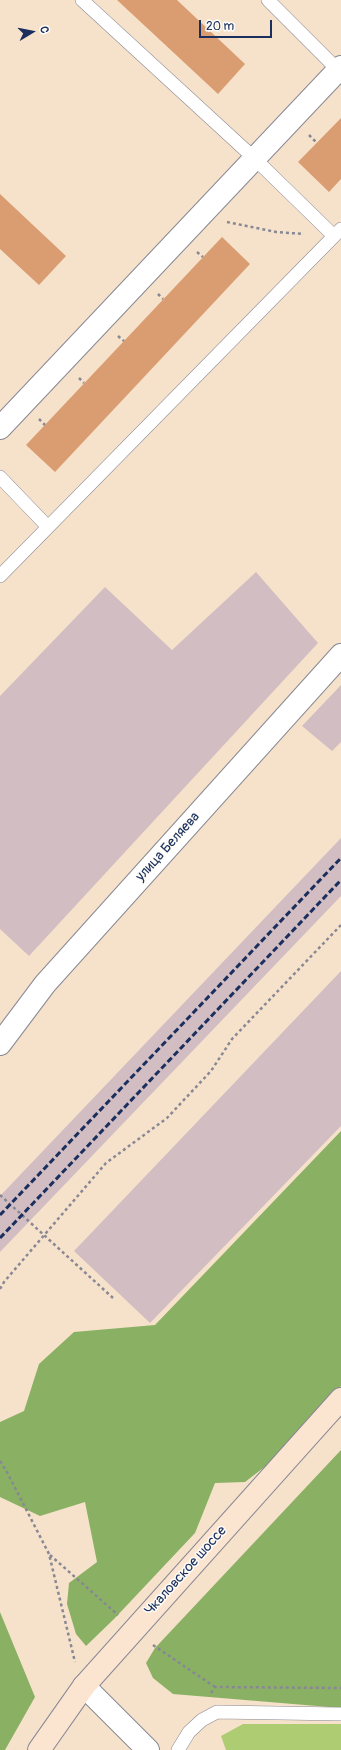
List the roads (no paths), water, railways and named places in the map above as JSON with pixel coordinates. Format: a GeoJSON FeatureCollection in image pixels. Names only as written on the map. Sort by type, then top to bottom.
{"type":"FeatureCollection","features":[{"type":"Feature","properties":{"kind":"street"},"geometry":{"type":"LineString","coordinates":[[0,428],[340,68]]}},
{"type":"Feature","properties":{"kind":"street","name":"улица Беляева"},"geometry":{"type":"LineString","coordinates":[[0,1044],[45,984],[341,655]]}},
{"type":"Feature","properties":{"kind":"street","name":"Чкаловское шоссе"},"geometry":{"type":"LineString","coordinates":[[39,1750],[84,1686],[341,1399]]}},
{"type":"Feature","properties":{"kind":"street"},"geometry":{"type":"LineString","coordinates":[[84,1686],[148,1750]]}},
{"type":"Feature","properties":{"kind":"lane"},"geometry":{"type":"LineString","coordinates":[[0,576],[338,233],[82,0]]}},
{"type":"Feature","properties":{"kind":"lane"},"geometry":{"type":"LineString","coordinates":[[268,0],[340,68]]}},
{"type":"Feature","properties":{"kind":"lane"},"geometry":{"type":"LineString","coordinates":[[0,477],[48,526]]}},
{"type":"Feature","properties":{"kind":"lane"},"geometry":{"type":"LineString","coordinates":[[178,1750],[189,1732],[202,1720],[216,1712],[341,1714]]}},
{"type":"Feature","properties":{"kind":"railway"},"geometry":{"type":"LineString","coordinates":[[0,1215],[341,858]]}},
{"type":"Feature","properties":{"kind":"railway"},"geometry":{"type":"LineString","coordinates":[[0,1238],[341,880]]}}]}
